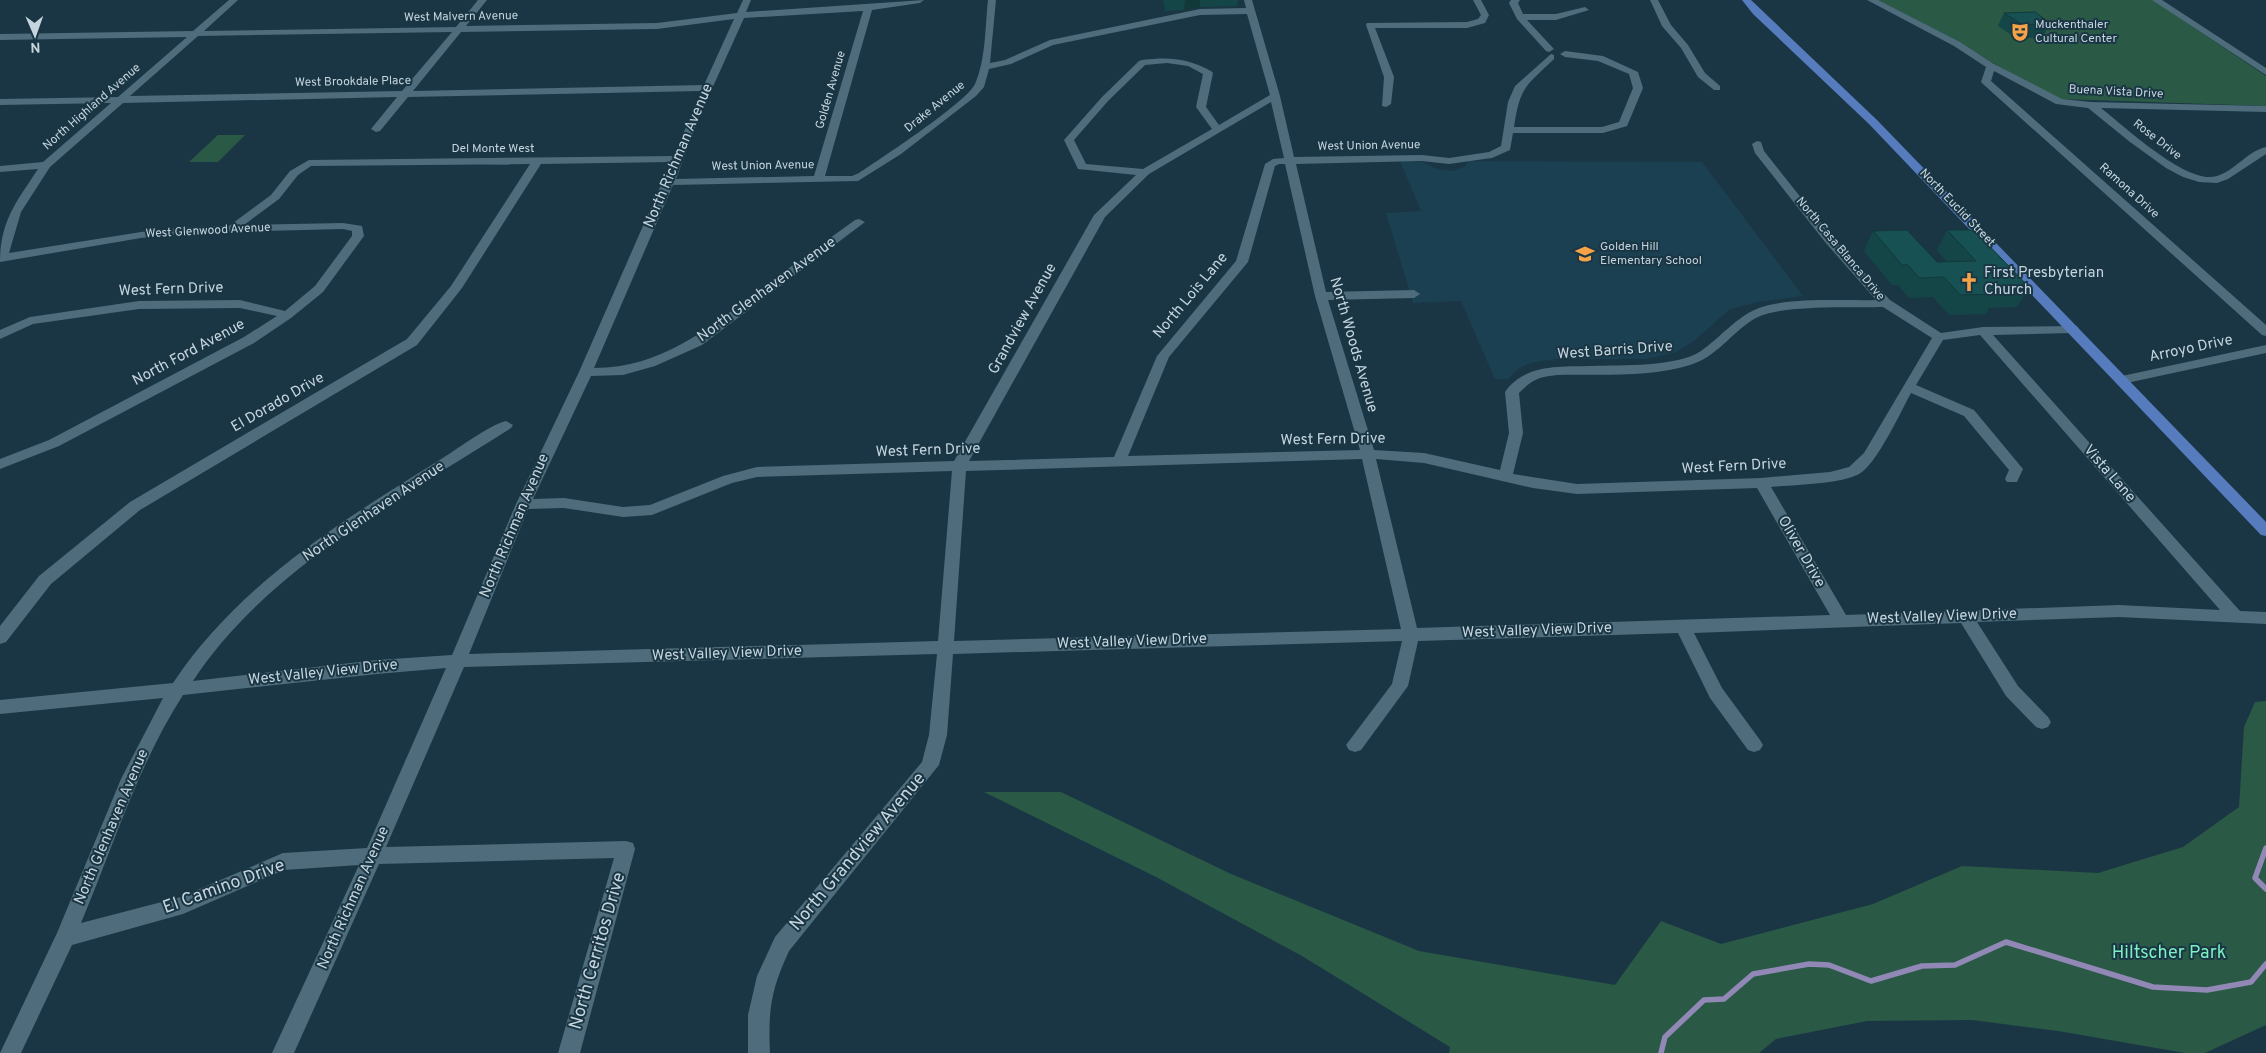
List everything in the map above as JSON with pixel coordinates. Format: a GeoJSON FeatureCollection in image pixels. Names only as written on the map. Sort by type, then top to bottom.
{"type":"FeatureCollection","features":[{"type":"Feature","properties":{"kind":"main road","name":"North Euclid Street"},"geometry":{"type":"LineString","coordinates":[[1746,0],[1756,12],[1873,122],[2266,530]]}},
{"type":"Feature","properties":{"kind":"street","name":"North Highland Avenue"},"geometry":{"type":"LineString","coordinates":[[1,258],[15,212],[46,165],[234,0]]}},
{"type":"Feature","properties":{"kind":"street"},"geometry":{"type":"LineString","coordinates":[[376,129],[483,0]]}},
{"type":"Feature","properties":{"kind":"street","name":"North Richman Avenue"},"geometry":{"type":"LineString","coordinates":[[284,1053],[458,661],[523,504],[586,372],[669,182],[721,55],[742,15],[747,0]]}},
{"type":"Feature","properties":{"kind":"street","name":"West Malvern Avenue"},"geometry":{"type":"LineString","coordinates":[[0,38],[657,26],[742,15],[868,8],[920,0]]}},
{"type":"Feature","properties":{"kind":"street","name":"Drake Avenue"},"geometry":{"type":"LineString","coordinates":[[858,178],[895,155],[979,88],[984,67],[992,0]]}},
{"type":"Feature","properties":{"kind":"street"},"geometry":{"type":"LineString","coordinates":[[1386,104],[1390,77],[1370,25],[1467,25],[1482,20],[1484,15],[1477,0]]}},
{"type":"Feature","properties":{"kind":"street"},"geometry":{"type":"LineString","coordinates":[[1516,0],[1513,3],[1520,17],[1550,53],[1520,86],[1514,102],[1509,130],[1603,130],[1623,124],[1638,88],[1633,72],[1600,58],[1565,54]]}},
{"type":"Feature","properties":{"kind":"street"},"geometry":{"type":"LineString","coordinates":[[1654,0],[1666,26],[1685,47],[1701,75],[1717,88]]}},
{"type":"Feature","properties":{"kind":"street","name":"Buena Vista Drive"},"geometry":{"type":"LineString","coordinates":[[1872,0],[1957,44],[1991,66],[2051,99],[2070,104],[2266,110]]}},
{"type":"Feature","properties":{"kind":"street"},"geometry":{"type":"LineString","coordinates":[[2156,0],[2266,72]]}},
{"type":"Feature","properties":{"kind":"street"},"geometry":{"type":"LineString","coordinates":[[984,67],[1008,62],[1050,44],[1200,12],[1250,5]]}},
{"type":"Feature","properties":{"kind":"street","name":"North Woods Avenue"},"geometry":{"type":"LineString","coordinates":[[1250,5],[1275,96],[1321,296],[1368,454],[1411,634],[1400,686],[1355,745]]}},
{"type":"Feature","properties":{"kind":"street","name":"Golden Avenue"},"geometry":{"type":"LineString","coordinates":[[819,179],[868,8]]}},
{"type":"Feature","properties":{"kind":"street"},"geometry":{"type":"LineString","coordinates":[[1520,17],[1556,17],[1585,10]]}},
{"type":"Feature","properties":{"kind":"street"},"geometry":{"type":"LineString","coordinates":[[1145,172],[1082,167],[1069,140],[1142,63],[1167,60],[1191,64],[1208,73],[1202,107],[1217,129]]}},
{"type":"Feature","properties":{"kind":"street","name":"Ramona Drive"},"geometry":{"type":"LineString","coordinates":[[1991,66],[1986,82],[2266,332]]}},
{"type":"Feature","properties":{"kind":"street","name":"West Brookdale Place"},"geometry":{"type":"LineString","coordinates":[[0,102],[708,88]]}},
{"type":"Feature","properties":{"kind":"street","name":"Grandview Avenue"},"geometry":{"type":"LineString","coordinates":[[946,648],[959,466],[1100,215],[1145,172],[1275,96]]}},
{"type":"Feature","properties":{"kind":"street","name":"Rose Drive"},"geometry":{"type":"LineString","coordinates":[[2091,105],[2173,169],[2194,178],[2218,179],[2253,154],[2266,150]]}},
{"type":"Feature","properties":{"kind":"street","name":"West Union Avenue"},"geometry":{"type":"LineString","coordinates":[[1289,161],[1422,158],[1449,161],[1492,155],[1506,148],[1509,130]]}},
{"type":"Feature","properties":{"kind":"street","name":"North Casa Blanca Drive"},"geometry":{"type":"LineString","coordinates":[[1757,144],[1759,151],[1829,240],[1886,303],[1894,310],[1939,337]]}},
{"type":"Feature","properties":{"kind":"street","name":"Del Monte West"},"geometry":{"type":"LineString","coordinates":[[232,228],[275,197],[294,173],[309,163],[677,160]]}},
{"type":"Feature","properties":{"kind":"street","name":"El Dorado Drive"},"geometry":{"type":"LineString","coordinates":[[0,638],[45,580],[134,506],[412,342],[456,288],[537,161]]}},
{"type":"Feature","properties":{"kind":"street","name":"North Lois Lane"},"geometry":{"type":"LineString","coordinates":[[1119,462],[1163,356],[1242,262],[1270,164],[1277,161],[1289,161]]}},
{"type":"Feature","properties":{"kind":"street"},"geometry":{"type":"LineString","coordinates":[[0,169],[46,165]]}},
{"type":"Feature","properties":{"kind":"street","name":"West Union Avenue"},"geometry":{"type":"LineString","coordinates":[[669,182],[858,178]]}},
{"type":"Feature","properties":{"kind":"street","name":"North Glenhaven Avenue"},"geometry":{"type":"LineString","coordinates":[[586,372],[618,372],[642,366],[697,342],[860,222]]}},
{"type":"Feature","properties":{"kind":"street","name":"West Glenwood Avenue"},"geometry":{"type":"LineString","coordinates":[[1,258],[141,235],[190,230],[343,226],[358,228]]}},
{"type":"Feature","properties":{"kind":"street","name":"North Ford Avenue"},"geometry":{"type":"LineString","coordinates":[[0,464],[54,443],[249,340],[287,315],[318,289],[358,236],[358,228]]}},
{"type":"Feature","properties":{"kind":"street"},"geometry":{"type":"LineString","coordinates":[[1321,296],[1414,294]]}},
{"type":"Feature","properties":{"kind":"street","name":"West Barris Drive"},"geometry":{"type":"LineString","coordinates":[[1505,477],[1514,444],[1516,428],[1512,412],[1512,392],[1527,378],[1540,373],[1557,371],[1649,368],[1686,362],[1704,355],[1750,316],[1765,310],[1792,306],[1886,303]]}},
{"type":"Feature","properties":{"kind":"street","name":"West Fern Drive"},"geometry":{"type":"LineString","coordinates":[[0,335],[30,321],[139,305],[240,304],[287,315]]}},
{"type":"Feature","properties":{"kind":"street"},"geometry":{"type":"LineString","coordinates":[[1939,337],[1983,332],[2073,329]]}},
{"type":"Feature","properties":{"kind":"street","name":"Vista Lane"},"geometry":{"type":"LineString","coordinates":[[1983,332],[2235,616]]}},
{"type":"Feature","properties":{"kind":"street","name":"West Fern Drive"},"geometry":{"type":"LineString","coordinates":[[523,504],[564,503],[623,512],[652,510],[728,479],[757,472],[1368,454],[1424,458],[1533,483],[1577,488],[1761,483],[1830,477],[1854,471],[1869,456],[1939,337]]}},
{"type":"Feature","properties":{"kind":"street","name":"Arroyo Drive"},"geometry":{"type":"LineString","coordinates":[[2122,380],[2266,349]]}},
{"type":"Feature","properties":{"kind":"street"},"geometry":{"type":"LineString","coordinates":[[1908,387],[1969,413],[2016,469],[2012,479]]}},
{"type":"Feature","properties":{"kind":"street","name":"North Glenhaven Avenue"},"geometry":{"type":"LineString","coordinates":[[10,1053],[65,937],[132,773],[178,688],[218,636],[269,586],[343,530],[506,425]]}},
{"type":"Feature","properties":{"kind":"street","name":"Oliver Drive"},"geometry":{"type":"LineString","coordinates":[[1761,483],[1842,620]]}},
{"type":"Feature","properties":{"kind":"street","name":"West Valley View Drive"},"geometry":{"type":"LineString","coordinates":[[0,707],[44,704],[377,667],[458,661],[1683,627],[2119,611],[2266,618]]}},
{"type":"Feature","properties":{"kind":"street"},"geometry":{"type":"LineString","coordinates":[[1966,616],[2012,691],[2042,722]]}},
{"type":"Feature","properties":{"kind":"street"},"geometry":{"type":"LineString","coordinates":[[1683,627],[1716,692],[1754,745]]}},
{"type":"Feature","properties":{"kind":"street","name":"North Grandview Avenue"},"geometry":{"type":"LineString","coordinates":[[759,1053],[758,1016],[767,976],[782,944],[930,766],[938,735],[946,648]]}},
{"type":"Feature","properties":{"kind":"street","name":"El Camino Drive"},"geometry":{"type":"LineString","coordinates":[[65,937],[183,905],[283,862],[373,856],[626,849]]}},
{"type":"Feature","properties":{"kind":"street","name":"North Cerritos Drive"},"geometry":{"type":"LineString","coordinates":[[569,1053],[626,849]]}},
{"type":"Feature","properties":{"kind":"shaded area","name":"Golden Hill Elementary School"},"geometry":{"type":"Polygon","coordinates":[[[1400,161],[1422,162],[1437,169],[1454,171],[1464,167],[1469,161],[1702,162],[1803,296],[1758,302],[1730,309],[1695,340],[1677,352],[1647,359],[1554,359],[1531,363],[1518,369],[1508,379],[1495,379],[1461,301],[1413,303],[1386,213],[1421,211],[1400,161]]]}},
{"type":"Feature","properties":{"kind":"green space","name":"Muckenthaler Cultural Center"},"geometry":{"type":"Polygon","coordinates":[[[1877,0],[2153,0],[2266,76],[2266,106],[2060,99],[2014,76],[1959,42],[1877,0]]]}},
{"type":"Feature","properties":{"kind":"green space"},"geometry":{"type":"Polygon","coordinates":[[[218,135],[245,135],[218,162],[189,162],[218,135]]]}},
{"type":"Feature","properties":{"kind":"green space","name":"Hiltscher Park"},"geometry":{"type":"Polygon","coordinates":[[[2266,701],[2266,1025],[2205,1053],[2185,1053],[2058,1031],[1972,1020],[1867,1021],[1776,1039],[1759,1053],[1449,1053],[1450,1047],[1302,956],[1156,877],[984,792],[1061,792],[1231,874],[1419,951],[1615,985],[1661,921],[1721,944],[1873,904],[1962,866],[2098,873],[2183,847],[2239,807],[2244,727],[2255,702],[2266,701]]]}},
{"type":"Feature","properties":{"kind":"building"},"geometry":{"type":"Polygon","coordinates":[[[2035,12],[2050,23],[2023,25],[2004,13],[2035,12]]]}},
{"type":"Feature","properties":{"kind":"building"},"geometry":{"type":"Polygon","coordinates":[[[1907,230],[1937,262],[1976,261],[1947,230],[1974,230],[2029,287],[1992,287],[1997,294],[1960,295],[1944,277],[1919,278],[1908,265],[1902,265],[1873,231],[1907,230]]]}},
{"type":"Feature","properties":{"kind":"waterway"},"geometry":{"type":"LineString","coordinates":[[2266,848],[2255,878],[2266,889]]}},
{"type":"Feature","properties":{"kind":"waterway"},"geometry":{"type":"LineString","coordinates":[[1661,1053],[1665,1037],[1704,1000],[1724,999],[1753,974],[1809,964],[1829,965],[1871,981],[1922,966],[1955,965],[2006,942],[2153,987],[2207,990],[2251,982],[2266,964]]}},
{"type":"Feature","properties":{"kind":"place","name":"Muckenthaler Cultural Center"},"geometry":{"type":"Point","coordinates":[2020,32]}},
{"type":"Feature","properties":{"kind":"place","name":"Golden Hill Elementary School"},"geometry":{"type":"Point","coordinates":[1585,254]}},
{"type":"Feature","properties":{"kind":"place","name":"First Presbyterian Church"},"geometry":{"type":"Point","coordinates":[1969,282]}}]}
